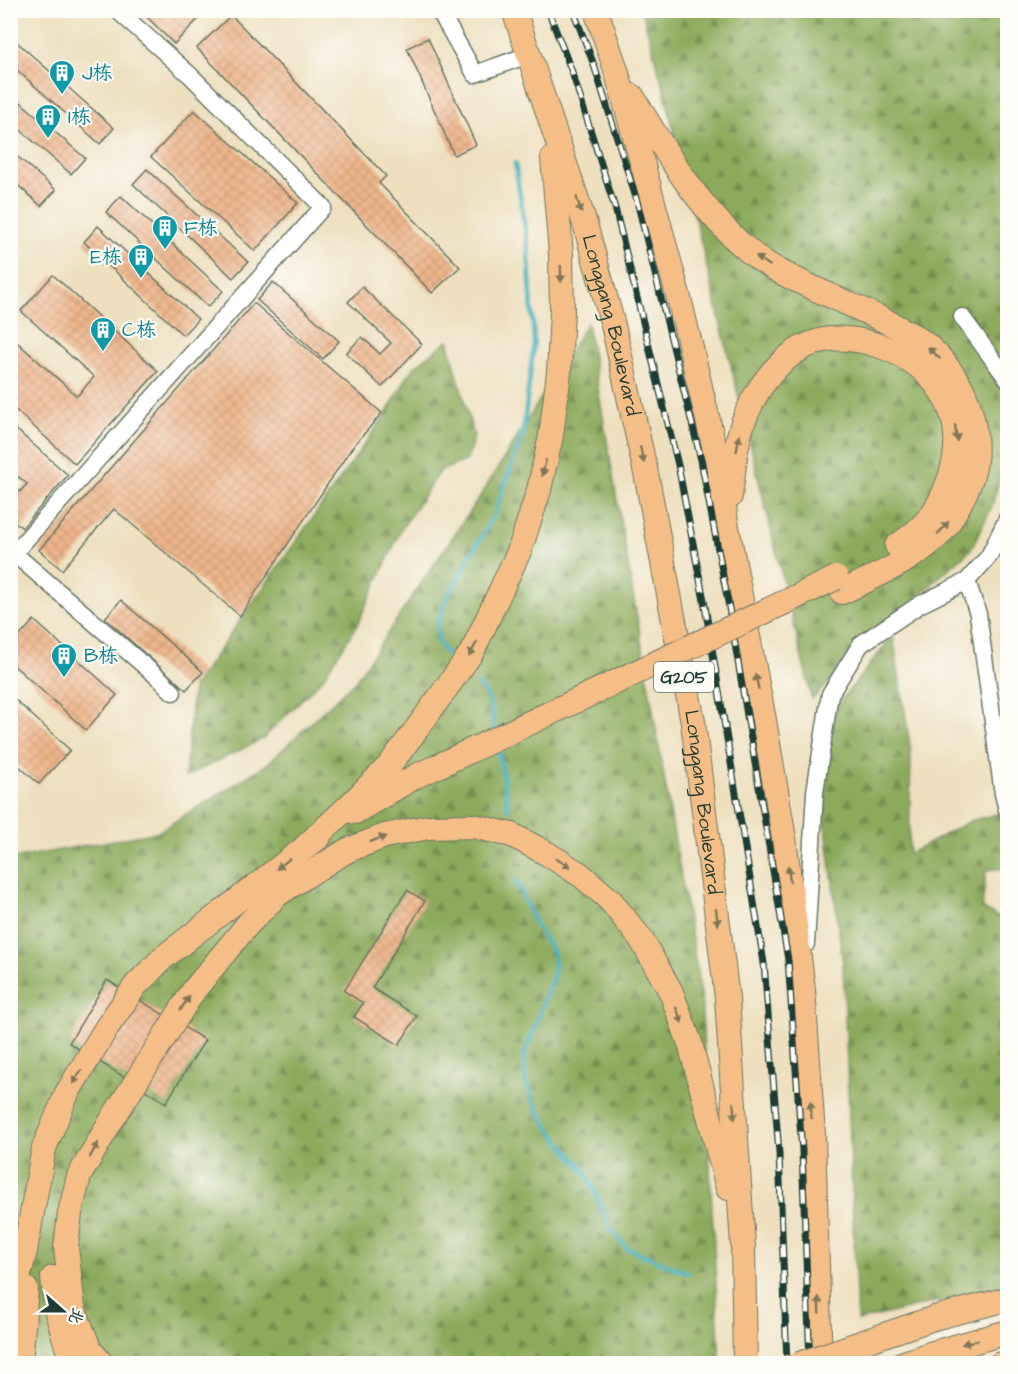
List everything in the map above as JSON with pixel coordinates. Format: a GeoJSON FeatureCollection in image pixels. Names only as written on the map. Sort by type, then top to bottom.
{"type":"FeatureCollection","features":[{"type":"Feature","properties":{"kind":"highway","name":"Longgang Boulevard"},"geometry":{"type":"LineString","coordinates":[[514,10],[585,224],[613,325],[647,478],[693,722],[727,998],[743,1246],[745,1364]]}},
{"type":"Feature","properties":{"kind":"highway"},"geometry":{"type":"LineString","coordinates":[[596,10],[616,70],[683,317],[718,463],[726,522],[784,838],[803,989],[813,1135],[820,1364]]}},
{"type":"Feature","properties":{"kind":"highway"},"geometry":{"type":"LineString","coordinates":[[72,1364],[57,1312],[53,1277],[61,1226],[79,1176],[194,990],[248,924],[278,894],[333,843],[388,810],[441,773],[839,585],[892,568],[921,550],[946,527],[973,474],[976,444],[972,416],[962,389],[944,362],[925,344],[901,330],[776,270],[733,237],[701,202],[652,130],[616,70]]}},
{"type":"Feature","properties":{"kind":"highway"},"geometry":{"type":"LineString","coordinates":[[306,846],[388,766],[472,652],[523,539],[539,490],[551,436],[559,372],[562,311],[561,254],[548,111]]}},
{"type":"Feature","properties":{"kind":"highway"},"geometry":{"type":"LineString","coordinates":[[726,522],[739,437],[745,416],[758,390],[771,373],[790,356],[809,345],[830,339],[851,339],[891,350],[911,361],[929,375],[944,395],[954,419],[957,444],[954,467],[944,494],[932,516],[913,536],[839,585]]}},
{"type":"Feature","properties":{"kind":"highway"},"geometry":{"type":"LineString","coordinates":[[10,1310],[26,1251],[44,1148],[67,1092],[136,985],[164,957],[349,815],[416,776],[441,773]]}},
{"type":"Feature","properties":{"kind":"highway"},"geometry":{"type":"LineString","coordinates":[[278,894],[348,850],[386,836],[428,828],[472,826],[512,835],[581,875],[610,900],[641,939],[671,992],[690,1043],[743,1246]]}},
{"type":"Feature","properties":{"kind":"highway"},"geometry":{"type":"LineString","coordinates":[[79,1176],[70,1213],[66,1248],[73,1308],[90,1350],[102,1364]]}},
{"type":"Feature","properties":{"kind":"highway"},"geometry":{"type":"LineString","coordinates":[[20,1364],[26,1288],[26,1251]]}},
{"type":"Feature","properties":{"kind":"highway"},"geometry":{"type":"LineString","coordinates":[[799,1364],[934,1318],[1008,1299]]}},
{"type":"Feature","properties":{"kind":"highway"},"geometry":{"type":"LineString","coordinates":[[901,1364],[1008,1332]]}},
{"type":"Feature","properties":{"kind":"highway"},"geometry":{"type":"LineString","coordinates":[[1001,1364],[1008,1362]]}},
{"type":"Feature","properties":{"kind":"street"},"geometry":{"type":"LineString","coordinates":[[117,10],[190,75],[323,207],[12,551],[160,679],[172,692]]}},
{"type":"Feature","properties":{"kind":"street"},"geometry":{"type":"LineString","coordinates":[[439,10],[475,74],[528,55]]}},
{"type":"Feature","properties":{"kind":"street"},"geometry":{"type":"LineString","coordinates":[[962,316],[1008,380]]}},
{"type":"Feature","properties":{"kind":"street"},"geometry":{"type":"LineString","coordinates":[[803,989],[815,792],[830,694],[861,644],[919,605],[967,581],[989,556],[1008,517]]}},
{"type":"Feature","properties":{"kind":"street"},"geometry":{"type":"LineString","coordinates":[[967,581],[978,614],[1001,783],[1008,813]]}},
{"type":"Feature","properties":{"kind":"green space"},"geometry":{"type":"Polygon","coordinates":[[[642,11],[1007,11],[1007,461],[1004,462],[992,506],[971,549],[812,699],[663,86],[642,11]]]}},
{"type":"Feature","properties":{"kind":"green space"},"geometry":{"type":"Polygon","coordinates":[[[587,323],[701,994],[720,1363],[11,1364],[11,859],[158,832],[266,765],[356,680],[485,489],[587,323]]]}},
{"type":"Feature","properties":{"kind":"green space"},"geometry":{"type":"Polygon","coordinates":[[[448,340],[474,436],[467,460],[440,471],[402,528],[356,627],[323,678],[263,739],[185,777],[193,687],[386,414],[412,369],[448,340]]]}},
{"type":"Feature","properties":{"kind":"green space"},"geometry":{"type":"Polygon","coordinates":[[[893,636],[911,752],[909,854],[970,821],[1007,811],[1007,868],[986,870],[982,909],[1007,921],[1007,1285],[857,1321],[843,963],[814,734],[893,636]]]}},
{"type":"Feature","properties":{"kind":"building"},"geometry":{"type":"Polygon","coordinates":[[[140,10],[207,10],[174,44],[140,10]]]}},
{"type":"Feature","properties":{"kind":"building"},"geometry":{"type":"Polygon","coordinates":[[[231,15],[386,176],[379,183],[460,267],[432,293],[197,48],[231,15]]]}},
{"type":"Feature","properties":{"kind":"building","name":"J栋"},"geometry":{"type":"Polygon","coordinates":[[[10,36],[114,128],[100,144],[10,64],[10,36]]]}},
{"type":"Feature","properties":{"kind":"building"},"geometry":{"type":"Polygon","coordinates":[[[428,38],[476,145],[454,155],[407,48],[428,38]]]}},
{"type":"Feature","properties":{"kind":"building","name":"I栋"},"geometry":{"type":"Polygon","coordinates":[[[10,93],[85,158],[71,174],[10,121],[10,93]]]}},
{"type":"Feature","properties":{"kind":"building"},"geometry":{"type":"Polygon","coordinates":[[[194,110],[298,203],[255,251],[151,157],[194,110]]]}},
{"type":"Feature","properties":{"kind":"building"},"geometry":{"type":"Polygon","coordinates":[[[10,150],[56,190],[41,206],[10,178],[10,150]]]}},
{"type":"Feature","properties":{"kind":"building"},"geometry":{"type":"Polygon","coordinates":[[[147,169],[248,262],[233,278],[133,184],[147,169]]]}},
{"type":"Feature","properties":{"kind":"building","name":"F栋"},"geometry":{"type":"Polygon","coordinates":[[[121,196],[223,291],[208,307],[106,212],[121,196]]]}},
{"type":"Feature","properties":{"kind":"building","name":"E栋"},"geometry":{"type":"Polygon","coordinates":[[[98,226],[198,319],[183,335],[84,242],[98,226]]]}},
{"type":"Feature","properties":{"kind":"building","name":"C栋"},"geometry":{"type":"Polygon","coordinates":[[[53,275],[158,371],[75,464],[10,405],[10,336],[77,396],[94,377],[21,311],[53,275]]]}},
{"type":"Feature","properties":{"kind":"building"},"geometry":{"type":"Polygon","coordinates":[[[273,282],[339,341],[323,359],[257,300],[273,282]]]}},
{"type":"Feature","properties":{"kind":"building"},"geometry":{"type":"Polygon","coordinates":[[[362,287],[422,344],[382,387],[346,353],[362,337],[380,354],[391,343],[348,302],[362,287]]]}},
{"type":"Feature","properties":{"kind":"building"},"geometry":{"type":"Polygon","coordinates":[[[254,303],[382,413],[351,449],[240,616],[114,509],[62,570],[39,550],[254,303]]]}},
{"type":"Feature","properties":{"kind":"building"},"geometry":{"type":"Polygon","coordinates":[[[10,424],[68,475],[22,528],[10,517],[10,502],[27,484],[10,470],[10,424]]]}},
{"type":"Feature","properties":{"kind":"building"},"geometry":{"type":"Polygon","coordinates":[[[121,600],[203,672],[186,690],[105,618],[121,600]]]}},
{"type":"Feature","properties":{"kind":"building","name":"B栋"},"geometry":{"type":"Polygon","coordinates":[[[34,620],[117,695],[86,730],[10,662],[10,647],[34,620]]]}},
{"type":"Feature","properties":{"kind":"building"},"geometry":{"type":"Polygon","coordinates":[[[10,695],[70,750],[39,784],[10,758],[10,695]]]}},
{"type":"Feature","properties":{"kind":"building"},"geometry":{"type":"Polygon","coordinates":[[[407,890],[425,901],[372,988],[417,1016],[399,1045],[354,1017],[363,1003],[344,991],[407,890]]]}},
{"type":"Feature","properties":{"kind":"building"},"geometry":{"type":"Polygon","coordinates":[[[107,980],[205,1040],[166,1103],[69,1043],[107,980]]]}},
{"type":"Feature","properties":{"kind":"waterway"},"geometry":{"type":"LineString","coordinates":[[446,654],[438,642],[438,623],[445,601],[495,513],[523,433],[534,342],[528,247],[515,163]]}},
{"type":"Feature","properties":{"kind":"waterway"},"geometry":{"type":"LineString","coordinates":[[478,684],[491,706],[495,732]]}},
{"type":"Feature","properties":{"kind":"waterway"},"geometry":{"type":"LineString","coordinates":[[498,746],[508,809]]}},
{"type":"Feature","properties":{"kind":"waterway"},"geometry":{"type":"LineString","coordinates":[[516,880],[535,924],[554,954],[554,974],[524,1056],[525,1080],[539,1113],[586,1173],[609,1227],[626,1248],[688,1273]]}},
{"type":"Feature","properties":{"kind":"railway"},"geometry":{"type":"LineString","coordinates":[[548,10],[572,72],[615,208],[678,465],[705,606],[764,963],[779,1153],[787,1364]]}},
{"type":"Feature","properties":{"kind":"railway"},"geometry":{"type":"LineString","coordinates":[[573,10],[594,65],[637,201],[701,460],[728,602],[788,960],[802,1151],[810,1364]]}},
{"type":"Feature","properties":{"kind":"place","name":"J栋"},"geometry":{"type":"Point","coordinates":[62,96]}},
{"type":"Feature","properties":{"kind":"place","name":"I栋"},"geometry":{"type":"Point","coordinates":[48,140]}},
{"type":"Feature","properties":{"kind":"place","name":"F栋"},"geometry":{"type":"Point","coordinates":[165,251]}},
{"type":"Feature","properties":{"kind":"place","name":"E栋"},"geometry":{"type":"Point","coordinates":[141,280]}},
{"type":"Feature","properties":{"kind":"place","name":"C栋"},"geometry":{"type":"Point","coordinates":[103,353]}},
{"type":"Feature","properties":{"kind":"place","name":"B栋"},"geometry":{"type":"Point","coordinates":[64,679]}}]}
